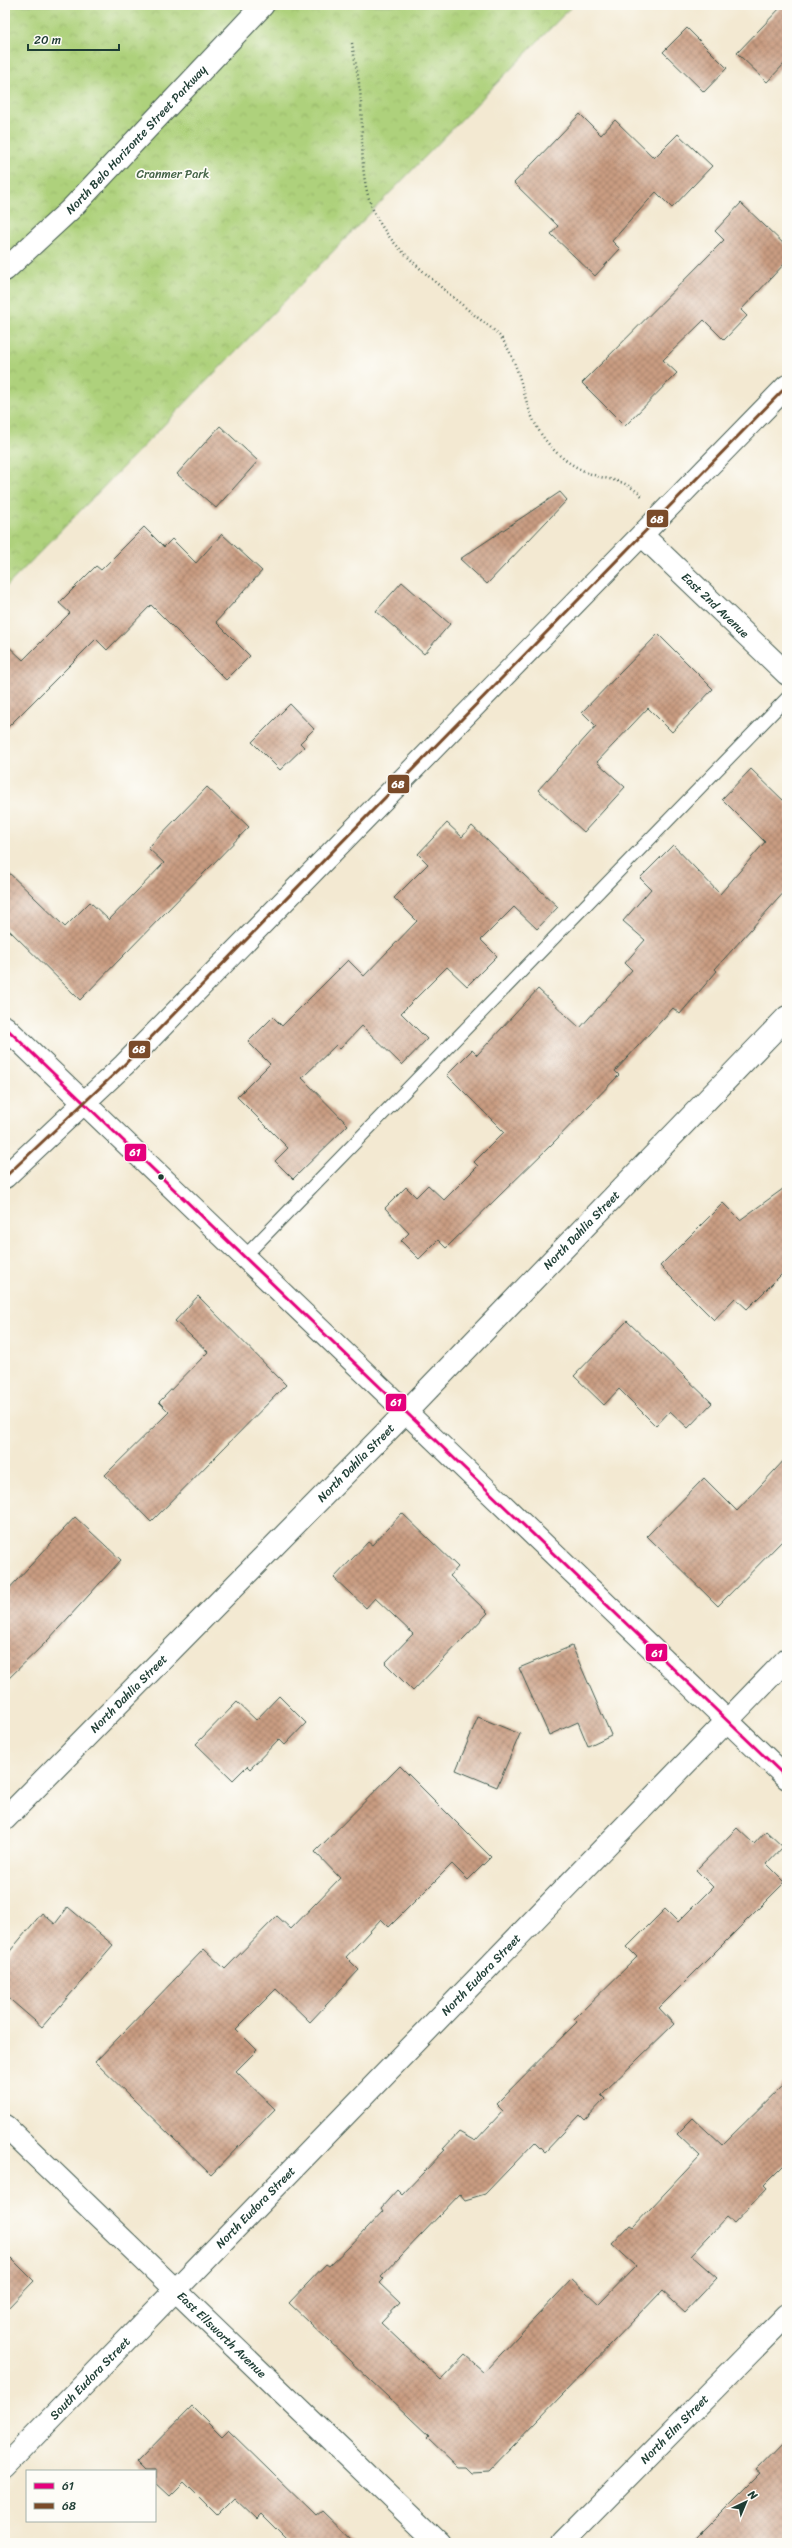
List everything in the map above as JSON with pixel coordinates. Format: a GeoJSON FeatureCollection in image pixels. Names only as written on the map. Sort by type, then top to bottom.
{"type":"FeatureCollection","features":[{"type":"Feature","properties":{"kind":"street","name":"North Belo Horizonte Street Parkway"},"geometry":{"type":"LineString","coordinates":[[5,270],[76,203],[263,5]]}},
{"type":"Feature","properties":{"kind":"street"},"geometry":{"type":"LineString","coordinates":[[5,1177],[124,1065],[643,536],[787,386]]}},
{"type":"Feature","properties":{"kind":"street","name":"East 2nd Avenue"},"geometry":{"type":"LineString","coordinates":[[643,536],[787,674]]}},
{"type":"Feature","properties":{"kind":"street","name":"North Dahlia Street"},"geometry":{"type":"LineString","coordinates":[[5,1819],[406,1412],[787,1017]]}},
{"type":"Feature","properties":{"kind":"street"},"geometry":{"type":"LineString","coordinates":[[5,1027],[787,1778]]}},
{"type":"Feature","properties":{"kind":"street","name":"North Eudora Street"},"geometry":{"type":"LineString","coordinates":[[175,2291],[787,1659]]}},
{"type":"Feature","properties":{"kind":"street","name":"East Ellsworth Avenue"},"geometry":{"type":"LineString","coordinates":[[5,2126],[438,2543]]}},
{"type":"Feature","properties":{"kind":"street","name":"South Eudora Street"},"geometry":{"type":"LineString","coordinates":[[5,2466],[175,2291]]}},
{"type":"Feature","properties":{"kind":"street","name":"North Elm Street"},"geometry":{"type":"LineString","coordinates":[[562,2543],[787,2315]]}},
{"type":"Feature","properties":{"kind":"lane"},"geometry":{"type":"LineString","coordinates":[[244,1257],[787,698]]}},
{"type":"Feature","properties":{"kind":"path"},"geometry":{"type":"LineString","coordinates":[[352,43],[361,101],[362,163],[370,205],[380,227],[436,283],[500,337],[512,356],[530,416],[540,434],[556,452],[573,465],[592,474],[623,482],[662,516]]}},
{"type":"Feature","properties":{"kind":"green space","name":"Cranmer Park"},"geometry":{"type":"Polygon","coordinates":[[[5,5],[573,5],[5,588],[5,5]]]}},
{"type":"Feature","properties":{"kind":"building"},"geometry":{"type":"Polygon","coordinates":[[[783,5],[787,5],[787,61],[767,82],[737,53],[783,5]]]}},
{"type":"Feature","properties":{"kind":"building"},"geometry":{"type":"Polygon","coordinates":[[[687,28],[727,68],[704,92],[663,52],[687,28]]]}},
{"type":"Feature","properties":{"kind":"building"},"geometry":{"type":"Polygon","coordinates":[[[580,114],[601,135],[615,120],[654,158],[678,134],[712,166],[672,208],[656,192],[612,241],[620,249],[595,276],[551,234],[558,226],[514,183],[580,114]]]}},
{"type":"Feature","properties":{"kind":"building"},"geometry":{"type":"Polygon","coordinates":[[[741,203],[787,247],[787,261],[741,310],[747,316],[724,340],[704,320],[663,360],[677,373],[625,426],[582,383],[724,240],[715,231],[741,203]]]}},
{"type":"Feature","properties":{"kind":"building"},"geometry":{"type":"Polygon","coordinates":[[[220,426],[258,461],[216,508],[177,474],[220,426]]]}},
{"type":"Feature","properties":{"kind":"building"},"geometry":{"type":"Polygon","coordinates":[[[560,492],[567,500],[487,584],[460,559],[560,492]]]}},
{"type":"Feature","properties":{"kind":"building"},"geometry":{"type":"Polygon","coordinates":[[[144,527],[164,547],[172,539],[196,563],[222,534],[262,571],[216,622],[250,656],[226,680],[151,605],[107,650],[96,639],[5,730],[5,643],[23,660],[70,613],[59,603],[96,566],[101,570],[144,527]]]}},
{"type":"Feature","properties":{"kind":"building"},"geometry":{"type":"Polygon","coordinates":[[[402,582],[450,624],[424,654],[376,611],[402,582]]]}},
{"type":"Feature","properties":{"kind":"building"},"geometry":{"type":"Polygon","coordinates":[[[658,634],[713,689],[672,732],[648,708],[597,762],[625,787],[584,832],[538,790],[596,726],[582,712],[658,634]]]}},
{"type":"Feature","properties":{"kind":"building"},"geometry":{"type":"Polygon","coordinates":[[[290,704],[314,729],[300,743],[304,747],[280,770],[252,742],[290,704]]]}},
{"type":"Feature","properties":{"kind":"building"},"geometry":{"type":"Polygon","coordinates":[[[751,769],[787,804],[787,889],[715,969],[717,971],[680,1014],[673,1008],[615,1071],[619,1075],[552,1144],[446,1248],[438,1240],[419,1259],[401,1241],[409,1233],[385,1208],[406,1187],[416,1197],[428,1185],[444,1200],[478,1166],[474,1162],[504,1132],[447,1075],[472,1050],[477,1055],[538,989],[580,1028],[632,970],[625,963],[645,940],[623,921],[651,889],[640,878],[673,845],[720,894],[765,842],[722,799],[751,769]]]}},
{"type":"Feature","properties":{"kind":"building"},"geometry":{"type":"Polygon","coordinates":[[[207,787],[249,827],[80,1000],[5,926],[5,869],[65,927],[90,902],[109,920],[164,863],[148,848],[207,787]]]}},
{"type":"Feature","properties":{"kind":"building"},"geometry":{"type":"Polygon","coordinates":[[[447,823],[462,837],[472,826],[558,907],[537,929],[514,907],[481,940],[497,956],[467,986],[447,967],[401,1013],[427,1039],[402,1065],[362,1026],[340,1049],[336,1045],[302,1078],[348,1125],[293,1179],[275,1161],[288,1148],[237,1097],[270,1064],[248,1042],[273,1017],[282,1026],[348,960],[364,976],[417,921],[394,898],[428,864],[418,854],[447,823]]]}},
{"type":"Feature","properties":{"kind":"building"},"geometry":{"type":"Polygon","coordinates":[[[787,1186],[787,1269],[747,1309],[735,1298],[714,1320],[660,1266],[723,1203],[740,1220],[787,1186]]]}},
{"type":"Feature","properties":{"kind":"building"},"geometry":{"type":"Polygon","coordinates":[[[198,1296],[286,1385],[151,1522],[105,1475],[169,1412],[159,1402],[208,1352],[175,1321],[198,1296]]]}},
{"type":"Feature","properties":{"kind":"building"},"geometry":{"type":"Polygon","coordinates":[[[627,1321],[712,1403],[688,1428],[670,1411],[656,1426],[619,1389],[604,1405],[574,1376],[627,1321]]]}},
{"type":"Feature","properties":{"kind":"building"},"geometry":{"type":"Polygon","coordinates":[[[787,1457],[787,1536],[718,1606],[647,1536],[704,1478],[737,1511],[787,1457]]]}},
{"type":"Feature","properties":{"kind":"building"},"geometry":{"type":"Polygon","coordinates":[[[402,1513],[458,1567],[450,1576],[488,1613],[413,1691],[385,1663],[413,1634],[375,1598],[366,1608],[334,1578],[368,1542],[372,1545],[402,1513]]]}},
{"type":"Feature","properties":{"kind":"building"},"geometry":{"type":"Polygon","coordinates":[[[75,1517],[121,1560],[48,1640],[5,1682],[5,1593],[75,1517]]]}},
{"type":"Feature","properties":{"kind":"building"},"geometry":{"type":"Polygon","coordinates":[[[572,1646],[611,1735],[588,1746],[578,1722],[549,1735],[519,1668],[572,1646]]]}},
{"type":"Feature","properties":{"kind":"building"},"geometry":{"type":"Polygon","coordinates":[[[279,1696],[306,1723],[285,1745],[279,1739],[250,1769],[247,1766],[233,1780],[196,1744],[237,1702],[256,1720],[279,1696]]]}},
{"type":"Feature","properties":{"kind":"building"},"geometry":{"type":"Polygon","coordinates":[[[478,1717],[520,1734],[497,1787],[456,1770],[478,1717]]]}},
{"type":"Feature","properties":{"kind":"building"},"geometry":{"type":"Polygon","coordinates":[[[400,1766],[491,1857],[468,1880],[452,1864],[389,1927],[381,1919],[346,1957],[359,1970],[310,2022],[276,1989],[236,2029],[257,2050],[236,2071],[275,2109],[211,2175],[95,2062],[204,1949],[225,1969],[277,1916],[291,1929],[340,1878],[315,1852],[400,1766]]]}},
{"type":"Feature","properties":{"kind":"building"},"geometry":{"type":"Polygon","coordinates":[[[737,1828],[754,1844],[766,1831],[783,1847],[767,1864],[785,1882],[659,2008],[674,2024],[601,2095],[605,2099],[585,2120],[580,2115],[545,2152],[535,2142],[485,2194],[465,2200],[460,2194],[381,2277],[383,2279],[379,2283],[400,2303],[381,2323],[441,2380],[465,2355],[484,2372],[572,2279],[599,2304],[636,2266],[612,2244],[630,2225],[633,2227],[700,2156],[677,2134],[693,2118],[722,2145],[787,2081],[787,2162],[764,2185],[767,2188],[734,2223],[727,2217],[691,2255],[717,2278],[685,2312],[662,2291],[488,2472],[471,2473],[465,2467],[457,2467],[427,2438],[429,2436],[289,2303],[326,2264],[329,2266],[349,2247],[383,2211],[381,2208],[397,2190],[402,2195],[445,2150],[443,2149],[459,2132],[475,2141],[503,2111],[496,2104],[577,2022],[574,2019],[637,1957],[627,1947],[665,1909],[678,1922],[713,1887],[696,1870],[737,1828]]]}},
{"type":"Feature","properties":{"kind":"building"},"geometry":{"type":"Polygon","coordinates":[[[68,1907],[113,1945],[42,2027],[5,1995],[5,1957],[42,1913],[55,1924],[68,1907]]]}},
{"type":"Feature","properties":{"kind":"building"},"geometry":{"type":"Polygon","coordinates":[[[5,2252],[34,2281],[5,2311],[5,2252]]]}},
{"type":"Feature","properties":{"kind":"building"},"geometry":{"type":"Polygon","coordinates":[[[192,2406],[222,2436],[228,2430],[316,2516],[322,2511],[355,2543],[290,2543],[261,2514],[256,2519],[234,2498],[217,2515],[184,2482],[170,2496],[156,2483],[156,2470],[143,2470],[136,2463],[192,2406]]]}},
{"type":"Feature","properties":{"kind":"building"},"geometry":{"type":"Polygon","coordinates":[[[787,2439],[787,2543],[691,2543],[760,2474],[756,2471],[787,2439]]]}},
{"type":"Feature","properties":{"kind":"transit line","name":"68"},"geometry":{"type":"LineString","coordinates":[[5,1177],[124,1065],[787,386]]}},
{"type":"Feature","properties":{"kind":"transit line","name":"61"},"geometry":{"type":"LineString","coordinates":[[5,1027],[787,1778]]}}]}
